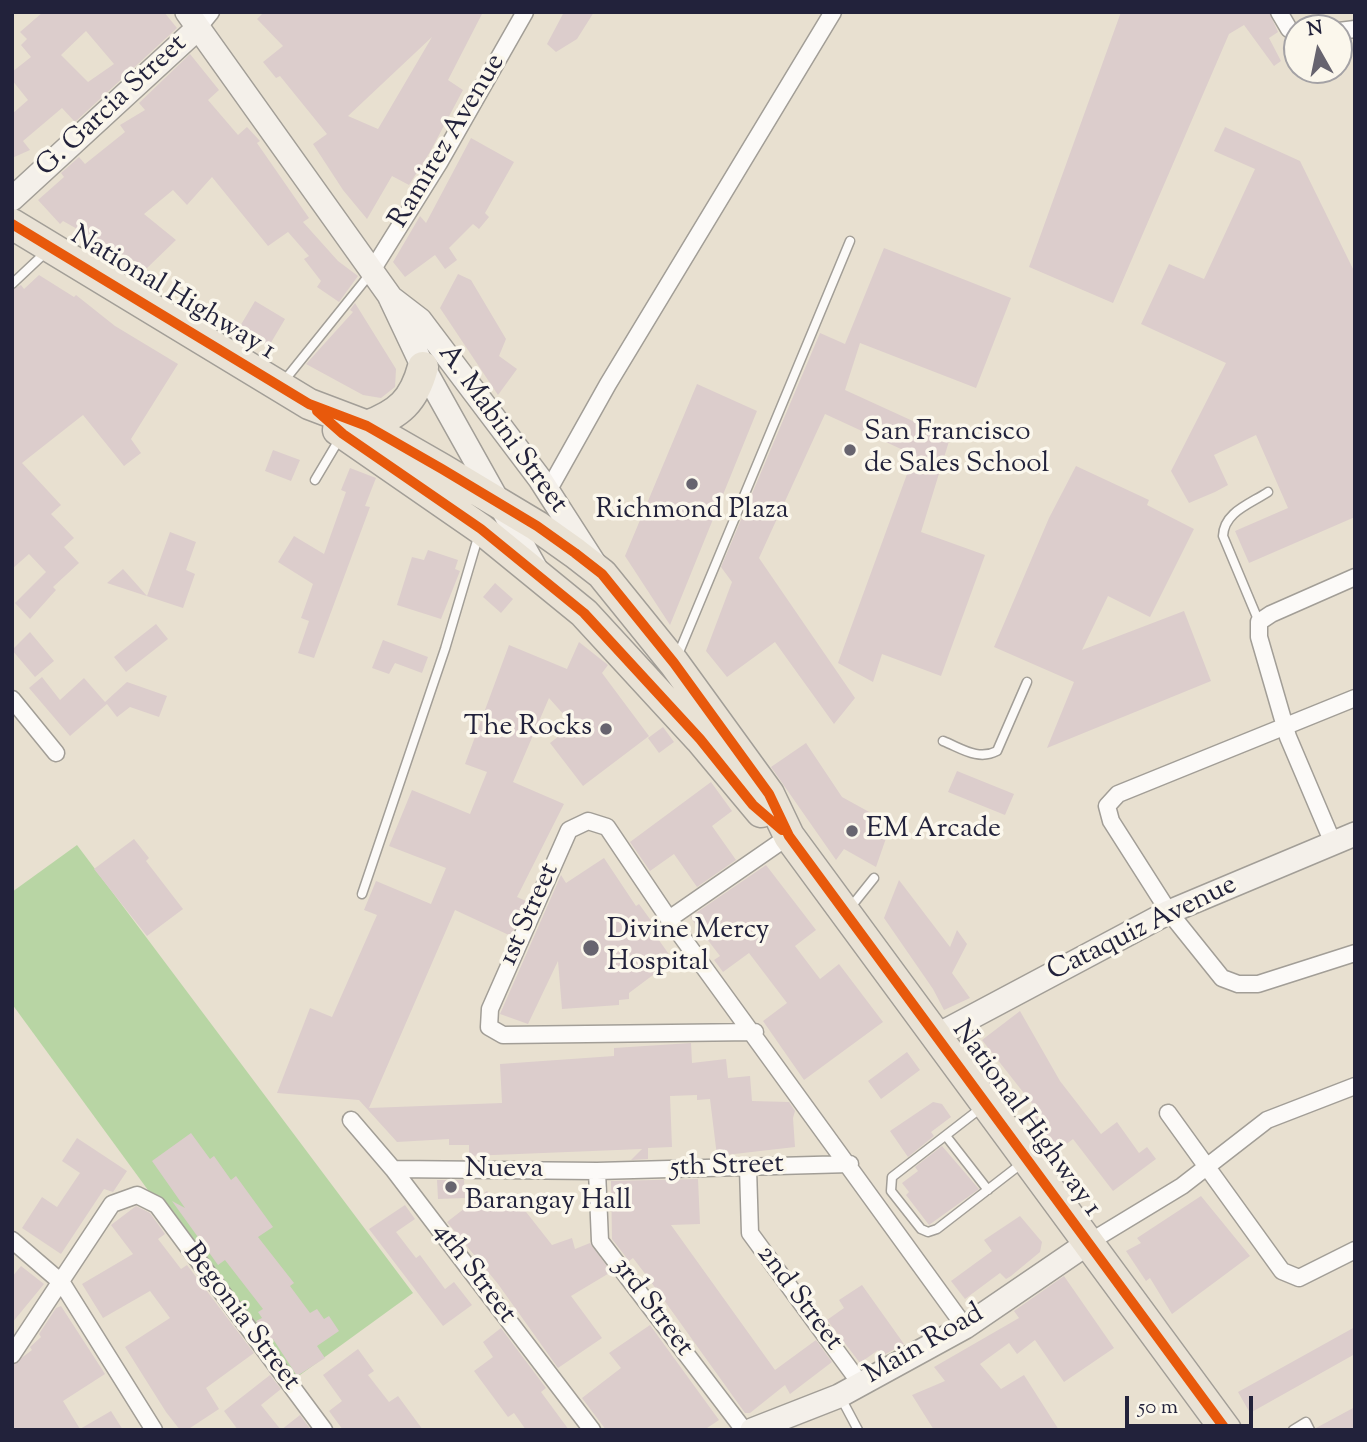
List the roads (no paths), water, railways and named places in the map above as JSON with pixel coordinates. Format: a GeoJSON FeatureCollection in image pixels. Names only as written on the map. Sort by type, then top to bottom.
{"type":"FeatureCollection","features":[{"type":"Feature","properties":{"kind":"highway","name":"National Highway 1"},"geometry":{"type":"LineString","coordinates":[[12,224],[309,404],[502,505],[537,526],[601,574],[674,663],[769,794],[789,836],[1226,1430]]}},
{"type":"Feature","properties":{"kind":"highway"},"geometry":{"type":"LineString","coordinates":[[355,430],[388,418],[406,405],[418,386],[424,367]]}},
{"type":"Feature","properties":{"kind":"highway","name":"National Highway 1"},"geometry":{"type":"LineString","coordinates":[[355,430],[538,573],[630,660],[700,739],[753,805],[789,836]]}},
{"type":"Feature","properties":{"kind":"street","name":"Ramirez Avenue"},"geometry":{"type":"LineString","coordinates":[[371,272],[439,163],[525,12]]}},
{"type":"Feature","properties":{"kind":"street"},"geometry":{"type":"LineString","coordinates":[[548,491],[608,384],[833,12]]}},
{"type":"Feature","properties":{"kind":"street","name":"A. Mabini Street"},"geometry":{"type":"LineString","coordinates":[[199,18],[389,295],[424,367],[538,573]]}},
{"type":"Feature","properties":{"kind":"street","name":"G. Garcia Street"},"geometry":{"type":"LineString","coordinates":[[12,199],[199,18]]}},
{"type":"Feature","properties":{"kind":"street","name":"A. Mabini Street"},"geometry":{"type":"LineString","coordinates":[[389,295],[420,320],[548,491],[601,574]]}},
{"type":"Feature","properties":{"kind":"street"},"geometry":{"type":"LineString","coordinates":[[1333,843],[1284,726],[1259,637],[1259,622],[1271,614],[1355,577]]}},
{"type":"Feature","properties":{"kind":"street"},"geometry":{"type":"LineString","coordinates":[[1355,698],[1112,799],[1107,806],[1111,821],[1169,912],[1222,978],[1238,984],[1258,984],[1355,953]]}},
{"type":"Feature","properties":{"kind":"street"},"geometry":{"type":"LineString","coordinates":[[12,699],[56,753]]}},
{"type":"Feature","properties":{"kind":"street","name":"1st Street"},"geometry":{"type":"LineString","coordinates":[[755,1032],[503,1035],[489,1027],[490,1009],[569,830],[578,823],[588,821],[607,827],[669,919],[755,1032],[965,1326]]}},
{"type":"Feature","properties":{"kind":"street","name":"Cataquiz Avenue"},"geometry":{"type":"LineString","coordinates":[[936,1036],[1169,912],[1355,834]]}},
{"type":"Feature","properties":{"kind":"street"},"geometry":{"type":"LineString","coordinates":[[669,919],[789,836]]}},
{"type":"Feature","properties":{"kind":"street"},"geometry":{"type":"LineString","coordinates":[[1088,1243],[1182,1186],[1267,1120],[1355,1086]]}},
{"type":"Feature","properties":{"kind":"street"},"geometry":{"type":"LineString","coordinates":[[1168,1113],[1282,1271],[1299,1278],[1355,1250]]}},
{"type":"Feature","properties":{"kind":"street","name":"4th Street"},"geometry":{"type":"LineString","coordinates":[[351,1120],[393,1169],[592,1430]]}},
{"type":"Feature","properties":{"kind":"street","name":"5th Street"},"geometry":{"type":"LineString","coordinates":[[393,1169],[597,1171],[850,1164]]}},
{"type":"Feature","properties":{"kind":"street","name":"2nd Street"},"geometry":{"type":"LineString","coordinates":[[748,1168],[750,1233],[860,1382]]}},
{"type":"Feature","properties":{"kind":"street","name":"3rd Street"},"geometry":{"type":"LineString","coordinates":[[597,1171],[600,1241],[744,1430]]}},
{"type":"Feature","properties":{"kind":"street","name":"Begonia Street"},"geometry":{"type":"LineString","coordinates":[[62,1283],[112,1204],[137,1195],[157,1205],[324,1430]]}},
{"type":"Feature","properties":{"kind":"street"},"geometry":{"type":"LineString","coordinates":[[12,1240],[62,1283],[154,1430]]}},
{"type":"Feature","properties":{"kind":"street","name":"Main Road"},"geometry":{"type":"LineString","coordinates":[[752,1430],[839,1396],[965,1326],[1088,1243]]}},
{"type":"Feature","properties":{"kind":"street"},"geometry":{"type":"LineString","coordinates":[[12,1354],[62,1283]]}},
{"type":"Feature","properties":{"kind":"lane"},"geometry":{"type":"LineString","coordinates":[[674,663],[850,241]]}},
{"type":"Feature","properties":{"kind":"lane"},"geometry":{"type":"LineString","coordinates":[[12,284],[50,247]]}},
{"type":"Feature","properties":{"kind":"lane"},"geometry":{"type":"LineString","coordinates":[[280,386],[371,272]]}},
{"type":"Feature","properties":{"kind":"lane"},"geometry":{"type":"LineString","coordinates":[[315,480],[355,430]]}},
{"type":"Feature","properties":{"kind":"lane"},"geometry":{"type":"LineString","coordinates":[[1259,622],[1223,536],[1227,518],[1268,492]]}},
{"type":"Feature","properties":{"kind":"lane"},"geometry":{"type":"LineString","coordinates":[[362,894],[445,649],[481,528]]}},
{"type":"Feature","properties":{"kind":"lane"},"geometry":{"type":"LineString","coordinates":[[943,741],[978,756],[987,756],[997,751],[1027,682]]}},
{"type":"Feature","properties":{"kind":"lane"},"geometry":{"type":"LineString","coordinates":[[844,911],[860,898],[874,878]]}},
{"type":"Feature","properties":{"kind":"lane"},"geometry":{"type":"LineString","coordinates":[[986,1104],[892,1177],[891,1191],[921,1229],[928,1232],[937,1229],[1027,1160]]}},
{"type":"Feature","properties":{"kind":"lane"},"geometry":{"type":"LineString","coordinates":[[946,1136],[988,1190]]}},
{"type":"Feature","properties":{"kind":"lane"},"geometry":{"type":"LineString","coordinates":[[839,1396],[858,1430]]}},
{"type":"Feature","properties":{"kind":"lane"},"geometry":{"type":"LineString","coordinates":[[1293,1430],[1306,1422],[1310,1430]]}},
{"type":"Feature","properties":{"kind":"place","name":"San Francisco de Sales School"},"geometry":{"type":"Point","coordinates":[850,450]}},
{"type":"Feature","properties":{"kind":"place","name":"Richmond Plaza"},"geometry":{"type":"Point","coordinates":[692,484]}},
{"type":"Feature","properties":{"kind":"place","name":"The Rocks"},"geometry":{"type":"Point","coordinates":[606,729]}},
{"type":"Feature","properties":{"kind":"place","name":"EM Arcade"},"geometry":{"type":"Point","coordinates":[852,831]}},
{"type":"Feature","properties":{"kind":"place","name":"Divine Mercy Hospital"},"geometry":{"type":"Point","coordinates":[591,948]}},
{"type":"Feature","properties":{"kind":"place","name":"Nueva Barangay Hall"},"geometry":{"type":"Point","coordinates":[451,1187]}}]}
